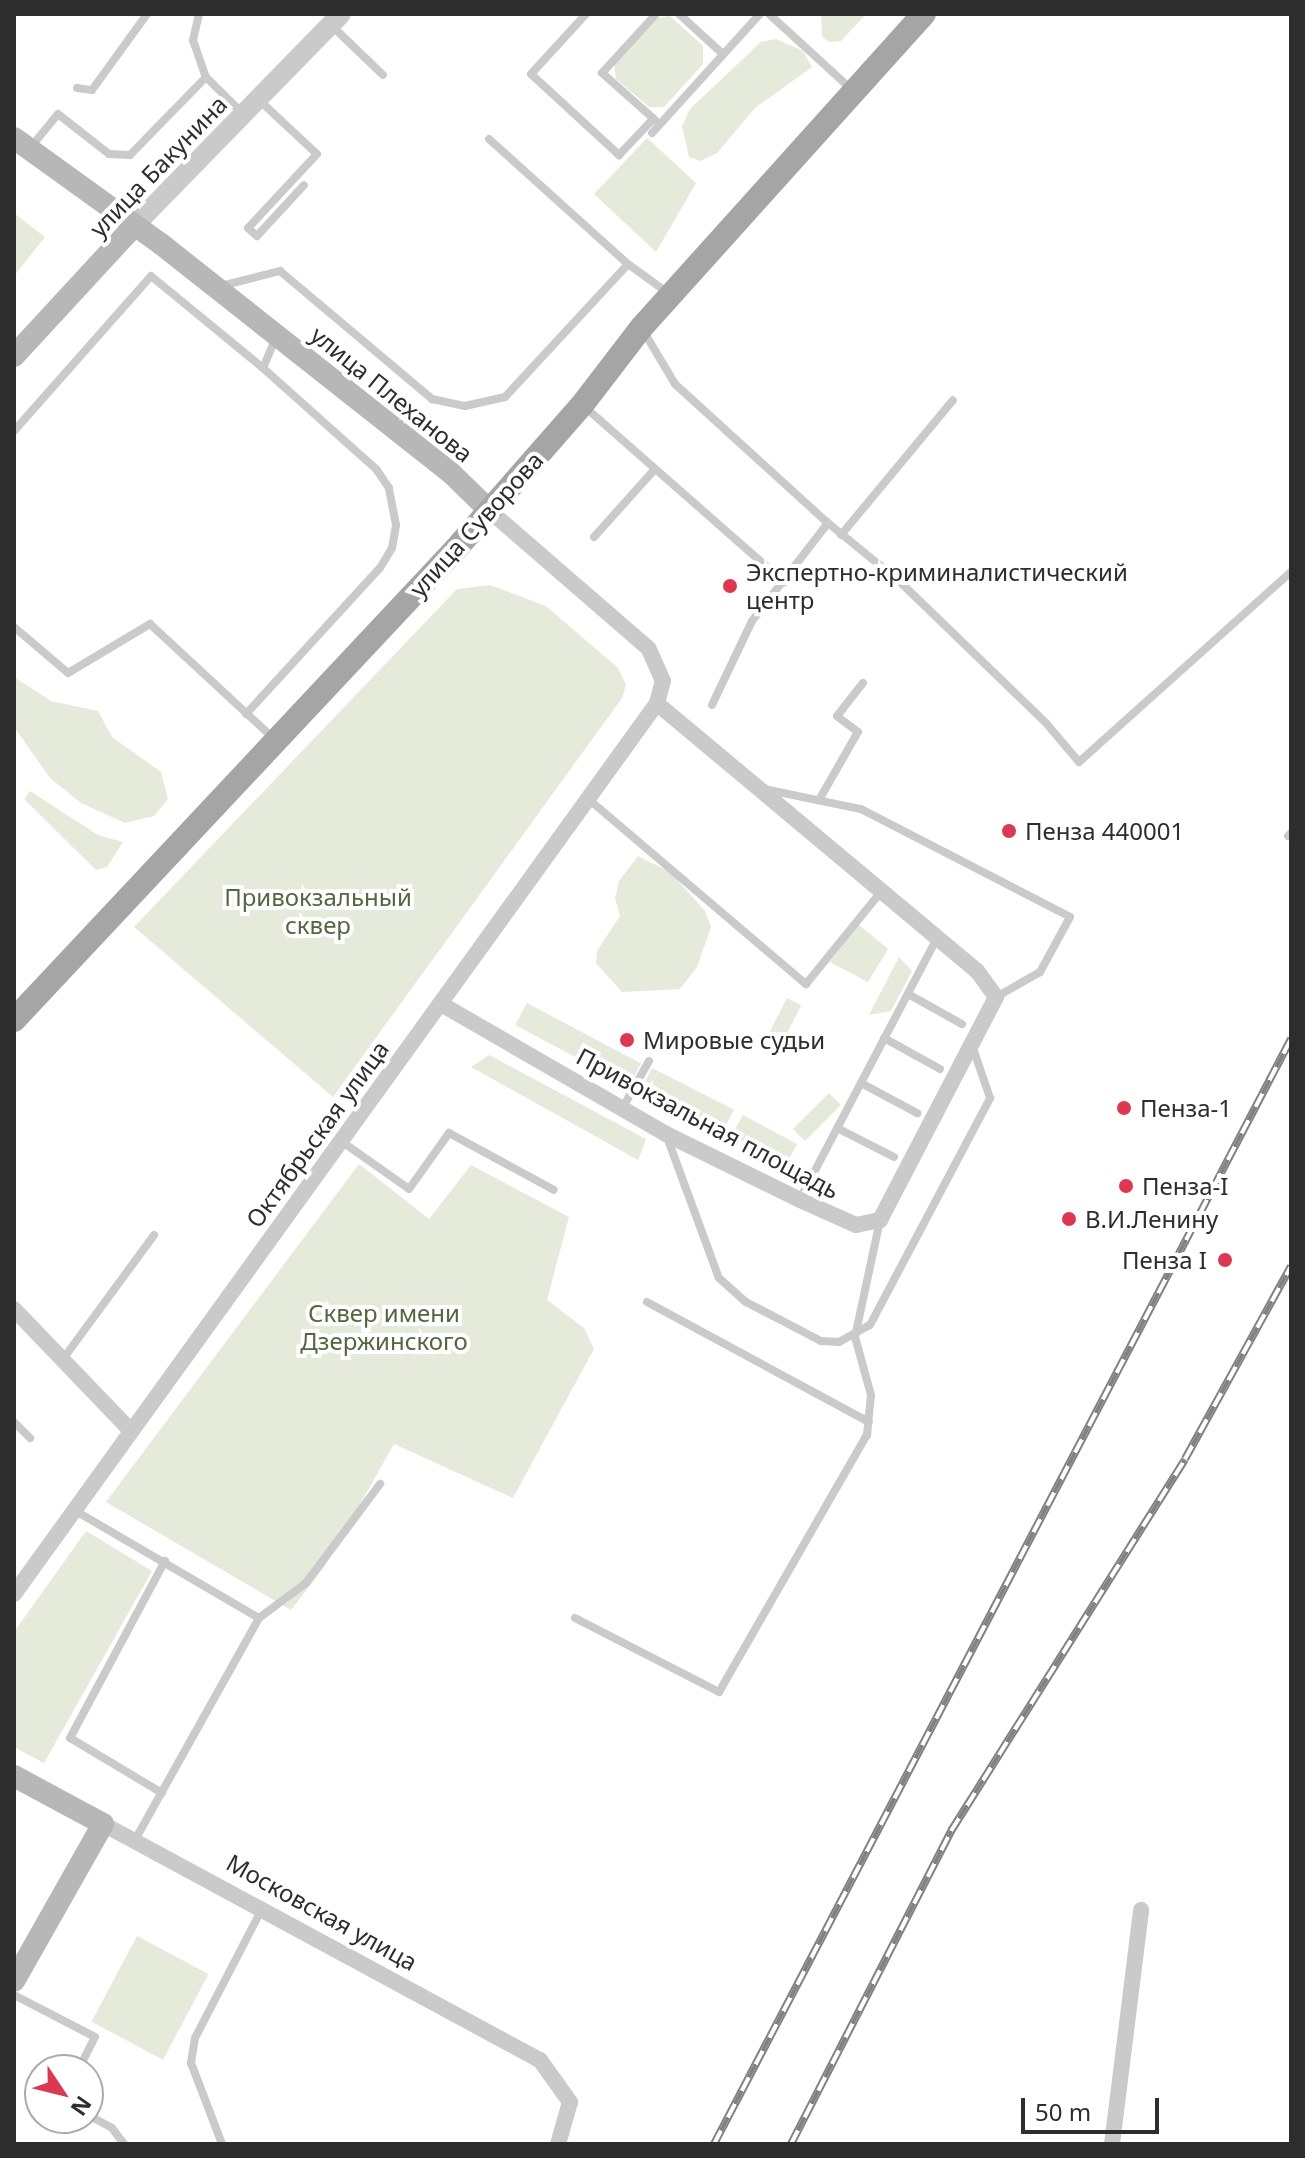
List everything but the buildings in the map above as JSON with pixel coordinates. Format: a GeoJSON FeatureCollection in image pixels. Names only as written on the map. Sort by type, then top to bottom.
{"type":"FeatureCollection","features":[{"type":"Feature","properties":{"kind":"main road","name":"улица Суворова"},"geometry":{"type":"LineString","coordinates":[[14,1020],[490,511],[582,405],[670,294],[924,14]]}},
{"type":"Feature","properties":{"kind":"main road","name":"улица Плеханова"},"geometry":{"type":"LineString","coordinates":[[21,143],[216,287],[451,473],[490,511]]}},
{"type":"Feature","properties":{"kind":"main road","name":"улица Бакунина"},"geometry":{"type":"LineString","coordinates":[[14,356],[134,226]]}},
{"type":"Feature","properties":{"kind":"main road","name":"Московская улица"},"geometry":{"type":"LineString","coordinates":[[14,1776],[103,1824]]}},
{"type":"Feature","properties":{"kind":"main road"},"geometry":{"type":"LineString","coordinates":[[14,1981],[103,1824]]}},
{"type":"Feature","properties":{"kind":"street","name":"улица Бакунина"},"geometry":{"type":"LineString","coordinates":[[134,226],[336,19]]}},
{"type":"Feature","properties":{"kind":"street","name":"улица Плеханова"},"geometry":{"type":"LineString","coordinates":[[490,511],[648,648],[663,681],[657,703]]}},
{"type":"Feature","properties":{"kind":"street"},"geometry":{"type":"LineString","coordinates":[[657,703],[936,940],[977,971],[996,997],[880,1220]]}},
{"type":"Feature","properties":{"kind":"street","name":"Октябрьская улица"},"geometry":{"type":"LineString","coordinates":[[14,1594],[441,1004],[585,796],[657,703]]}},
{"type":"Feature","properties":{"kind":"street","name":"Привокзальная площадь"},"geometry":{"type":"LineString","coordinates":[[441,1004],[666,1134],[800,1200],[856,1225],[880,1220]]}},
{"type":"Feature","properties":{"kind":"street"},"geometry":{"type":"LineString","coordinates":[[14,1309],[130,1430]]}},
{"type":"Feature","properties":{"kind":"street","name":"Московская улица"},"geometry":{"type":"LineString","coordinates":[[103,1824],[540,2060],[570,2102],[568,2124],[558,2144]]}},
{"type":"Feature","properties":{"kind":"street"},"geometry":{"type":"LineString","coordinates":[[1112,2144],[1141,1910]]}},
{"type":"Feature","properties":{"kind":"lane"},"geometry":{"type":"LineString","coordinates":[[77,88],[92,90],[147,14]]}},
{"type":"Feature","properties":{"kind":"lane"},"geometry":{"type":"LineString","coordinates":[[199,14],[193,40],[206,77],[317,154],[248,228],[257,236],[304,185]]}},
{"type":"Feature","properties":{"kind":"lane"},"geometry":{"type":"LineString","coordinates":[[586,14],[531,74],[619,155],[656,122],[760,14]]}},
{"type":"Feature","properties":{"kind":"lane"},"geometry":{"type":"LineString","coordinates":[[656,14],[602,73],[656,122]]}},
{"type":"Feature","properties":{"kind":"lane"},"geometry":{"type":"LineString","coordinates":[[679,14],[723,54]]}},
{"type":"Feature","properties":{"kind":"lane"},"geometry":{"type":"LineString","coordinates":[[769,14],[853,91]]}},
{"type":"Feature","properties":{"kind":"lane"},"geometry":{"type":"LineString","coordinates":[[336,19],[383,75]]}},
{"type":"Feature","properties":{"kind":"lane"},"geometry":{"type":"LineString","coordinates":[[21,143],[58,114],[109,154],[130,155],[206,77]]}},
{"type":"Feature","properties":{"kind":"lane"},"geometry":{"type":"LineString","coordinates":[[652,133],[656,122]]}},
{"type":"Feature","properties":{"kind":"lane"},"geometry":{"type":"LineString","coordinates":[[489,139],[628,264],[670,294]]}},
{"type":"Feature","properties":{"kind":"lane"},"geometry":{"type":"LineString","coordinates":[[216,287],[280,271],[432,399],[465,406],[505,397],[628,264]]}},
{"type":"Feature","properties":{"kind":"lane"},"geometry":{"type":"LineString","coordinates":[[14,431],[151,276],[263,368],[376,469],[389,488],[396,525],[392,548],[380,568],[246,714]]}},
{"type":"Feature","properties":{"kind":"lane"},"geometry":{"type":"LineString","coordinates":[[641,328],[675,384],[841,535],[898,580],[1046,723],[1079,762],[1291,572]]}},
{"type":"Feature","properties":{"kind":"lane"},"geometry":{"type":"LineString","coordinates":[[263,368],[277,335]]}},
{"type":"Feature","properties":{"kind":"lane"},"geometry":{"type":"LineString","coordinates":[[841,535],[953,400]]}},
{"type":"Feature","properties":{"kind":"lane"},"geometry":{"type":"LineString","coordinates":[[582,405],[784,582]]}},
{"type":"Feature","properties":{"kind":"lane"},"geometry":{"type":"LineString","coordinates":[[594,537],[655,469]]}},
{"type":"Feature","properties":{"kind":"lane"},"geometry":{"type":"LineString","coordinates":[[712,705],[752,621],[828,523]]}},
{"type":"Feature","properties":{"kind":"lane"},"geometry":{"type":"LineString","coordinates":[[14,627],[68,673],[150,624],[276,741]]}},
{"type":"Feature","properties":{"kind":"lane"},"geometry":{"type":"LineString","coordinates":[[819,800],[858,732],[837,716],[863,683]]}},
{"type":"Feature","properties":{"kind":"lane"},"geometry":{"type":"LineString","coordinates":[[759,788],[861,809],[1070,917],[1040,972],[996,997]]}},
{"type":"Feature","properties":{"kind":"lane"},"geometry":{"type":"LineString","coordinates":[[585,796],[806,984],[880,893]]}},
{"type":"Feature","properties":{"kind":"lane"},"geometry":{"type":"LineString","coordinates":[[800,1200],[936,940]]}},
{"type":"Feature","properties":{"kind":"lane"},"geometry":{"type":"LineString","coordinates":[[908,994],[962,1024]]}},
{"type":"Feature","properties":{"kind":"lane"},"geometry":{"type":"LineString","coordinates":[[884,1038],[940,1069]]}},
{"type":"Feature","properties":{"kind":"lane"},"geometry":{"type":"LineString","coordinates":[[666,1134],[719,1278],[746,1302],[821,1341],[855,1337],[870,1325],[990,1098],[971,1044]]}},
{"type":"Feature","properties":{"kind":"lane"},"geometry":{"type":"LineString","coordinates":[[622,1109],[649,1061]]}},
{"type":"Feature","properties":{"kind":"lane"},"geometry":{"type":"LineString","coordinates":[[861,1083],[917,1113]]}},
{"type":"Feature","properties":{"kind":"lane"},"geometry":{"type":"LineString","coordinates":[[837,1128],[894,1157]]}},
{"type":"Feature","properties":{"kind":"lane"},"geometry":{"type":"LineString","coordinates":[[341,1141],[409,1189],[449,1133],[554,1190]]}},
{"type":"Feature","properties":{"kind":"lane"},"geometry":{"type":"LineString","coordinates":[[575,1618],[719,1692],[867,1435],[871,1395],[855,1337],[880,1220]]}},
{"type":"Feature","properties":{"kind":"lane"},"geometry":{"type":"LineString","coordinates":[[62,1360],[154,1235]]}},
{"type":"Feature","properties":{"kind":"lane"},"geometry":{"type":"LineString","coordinates":[[647,1302],[869,1422]]}},
{"type":"Feature","properties":{"kind":"lane"},"geometry":{"type":"LineString","coordinates":[[14,1422],[30,1438]]}},
{"type":"Feature","properties":{"kind":"lane"},"geometry":{"type":"LineString","coordinates":[[135,1840],[259,1618],[306,1583],[380,1484]]}},
{"type":"Feature","properties":{"kind":"lane"},"geometry":{"type":"LineString","coordinates":[[74,1509],[259,1618]]}},
{"type":"Feature","properties":{"kind":"lane"},"geometry":{"type":"LineString","coordinates":[[162,1793],[70,1738],[165,1561]]}},
{"type":"Feature","properties":{"kind":"lane"},"geometry":{"type":"LineString","coordinates":[[222,2144],[191,2063],[195,2038],[262,1909]]}},
{"type":"Feature","properties":{"kind":"lane"},"geometry":{"type":"LineString","coordinates":[[14,1995],[95,2037],[86,2054]]}},
{"type":"Feature","properties":{"kind":"lane"},"geometry":{"type":"LineString","coordinates":[[104,2124],[112,2128],[124,2144]]}},
{"type":"Feature","properties":{"kind":"green space"},"geometry":{"type":"Polygon","coordinates":[[[821,14],[866,14],[841,41],[829,42],[822,36],[821,14]]]}},
{"type":"Feature","properties":{"kind":"green space"},"geometry":{"type":"Polygon","coordinates":[[[670,16],[703,46],[703,64],[664,107],[649,107],[616,79],[614,65],[657,18],[670,16]]]}},
{"type":"Feature","properties":{"kind":"green space"},"geometry":{"type":"Polygon","coordinates":[[[776,39],[803,51],[812,67],[755,108],[717,153],[700,161],[689,157],[682,126],[690,109],[761,42],[776,39]]]}},
{"type":"Feature","properties":{"kind":"green space"},"geometry":{"type":"Polygon","coordinates":[[[647,138],[696,183],[656,252],[594,194],[647,138]]]}},
{"type":"Feature","properties":{"kind":"green space"},"geometry":{"type":"Polygon","coordinates":[[[14,213],[45,237],[14,276],[14,213]]]}},
{"type":"Feature","properties":{"kind":"green space","name":"Привокзальный сквер"},"geometry":{"type":"Polygon","coordinates":[[[490,585],[546,606],[618,668],[626,685],[622,698],[333,1097],[134,927],[457,589],[490,585]]]}},
{"type":"Feature","properties":{"kind":"green space"},"geometry":{"type":"Polygon","coordinates":[[[14,677],[51,701],[98,711],[112,737],[161,772],[168,799],[154,816],[125,823],[81,803],[50,778],[14,727],[14,677]]]}},
{"type":"Feature","properties":{"kind":"green space"},"geometry":{"type":"Polygon","coordinates":[[[30,791],[98,835],[123,842],[107,867],[96,870],[24,799],[30,791]]]}},
{"type":"Feature","properties":{"kind":"green space"},"geometry":{"type":"Polygon","coordinates":[[[638,856],[670,872],[705,911],[711,927],[697,967],[680,989],[622,992],[596,963],[597,951],[620,916],[615,898],[619,881],[638,856]]]}},
{"type":"Feature","properties":{"kind":"green space"},"geometry":{"type":"Polygon","coordinates":[[[858,924],[888,949],[868,982],[830,962],[858,924]]]}},
{"type":"Feature","properties":{"kind":"green space"},"geometry":{"type":"Polygon","coordinates":[[[899,957],[912,971],[891,1011],[869,1015],[899,957]]]}},
{"type":"Feature","properties":{"kind":"green space"},"geometry":{"type":"Polygon","coordinates":[[[787,998],[801,1005],[784,1039],[770,1032],[787,998]]]}},
{"type":"Feature","properties":{"kind":"green space"},"geometry":{"type":"Polygon","coordinates":[[[527,1003],[641,1064],[629,1086],[515,1025],[527,1003]]]}},
{"type":"Feature","properties":{"kind":"green space"},"geometry":{"type":"Polygon","coordinates":[[[489,1055],[646,1139],[638,1160],[471,1067],[489,1055]]]}},
{"type":"Feature","properties":{"kind":"green space"},"geometry":{"type":"Polygon","coordinates":[[[652,1068],[734,1110],[722,1133],[640,1091],[652,1068]]]}},
{"type":"Feature","properties":{"kind":"green space"},"geometry":{"type":"Polygon","coordinates":[[[829,1093],[841,1105],[805,1141],[793,1129],[829,1093]]]}},
{"type":"Feature","properties":{"kind":"green space"},"geometry":{"type":"Polygon","coordinates":[[[743,1115],[797,1144],[788,1161],[731,1136],[743,1115]]]}},
{"type":"Feature","properties":{"kind":"green space","name":"Сквер имени Дзержинского"},"geometry":{"type":"Polygon","coordinates":[[[359,1164],[429,1219],[471,1165],[569,1217],[547,1300],[584,1328],[594,1349],[513,1498],[394,1444],[325,1566],[291,1610],[106,1502],[359,1164]]]}},
{"type":"Feature","properties":{"kind":"green space"},"geometry":{"type":"Polygon","coordinates":[[[86,1531],[152,1571],[44,1763],[14,1747],[14,1632],[86,1531]]]}},
{"type":"Feature","properties":{"kind":"green space"},"geometry":{"type":"Polygon","coordinates":[[[137,1936],[209,1974],[163,2060],[91,2022],[137,1936]]]}},
{"type":"Feature","properties":{"kind":"railway"},"geometry":{"type":"LineString","coordinates":[[714,2144],[1291,1039]]}},
{"type":"Feature","properties":{"kind":"railway"},"geometry":{"type":"LineString","coordinates":[[791,2144],[951,1831],[1185,1459],[1291,1266]]}},
{"type":"Feature","properties":{"kind":"place","name":"Экспертно-криминалистический центр"},"geometry":{"type":"Point","coordinates":[730,586]}},
{"type":"Feature","properties":{"kind":"place","name":"Пенза 440001"},"geometry":{"type":"Point","coordinates":[1009,831]}},
{"type":"Feature","properties":{"kind":"place","name":"Мировые судьи"},"geometry":{"type":"Point","coordinates":[627,1040]}},
{"type":"Feature","properties":{"kind":"place","name":"Пенза-1"},"geometry":{"type":"Point","coordinates":[1124,1108]}},
{"type":"Feature","properties":{"kind":"place","name":"Пенза-I"},"geometry":{"type":"Point","coordinates":[1126,1186]}},
{"type":"Feature","properties":{"kind":"place","name":"В.И.Ленину"},"geometry":{"type":"Point","coordinates":[1069,1219]}},
{"type":"Feature","properties":{"kind":"place","name":"Пенза I"},"geometry":{"type":"Point","coordinates":[1225,1260]}}]}
